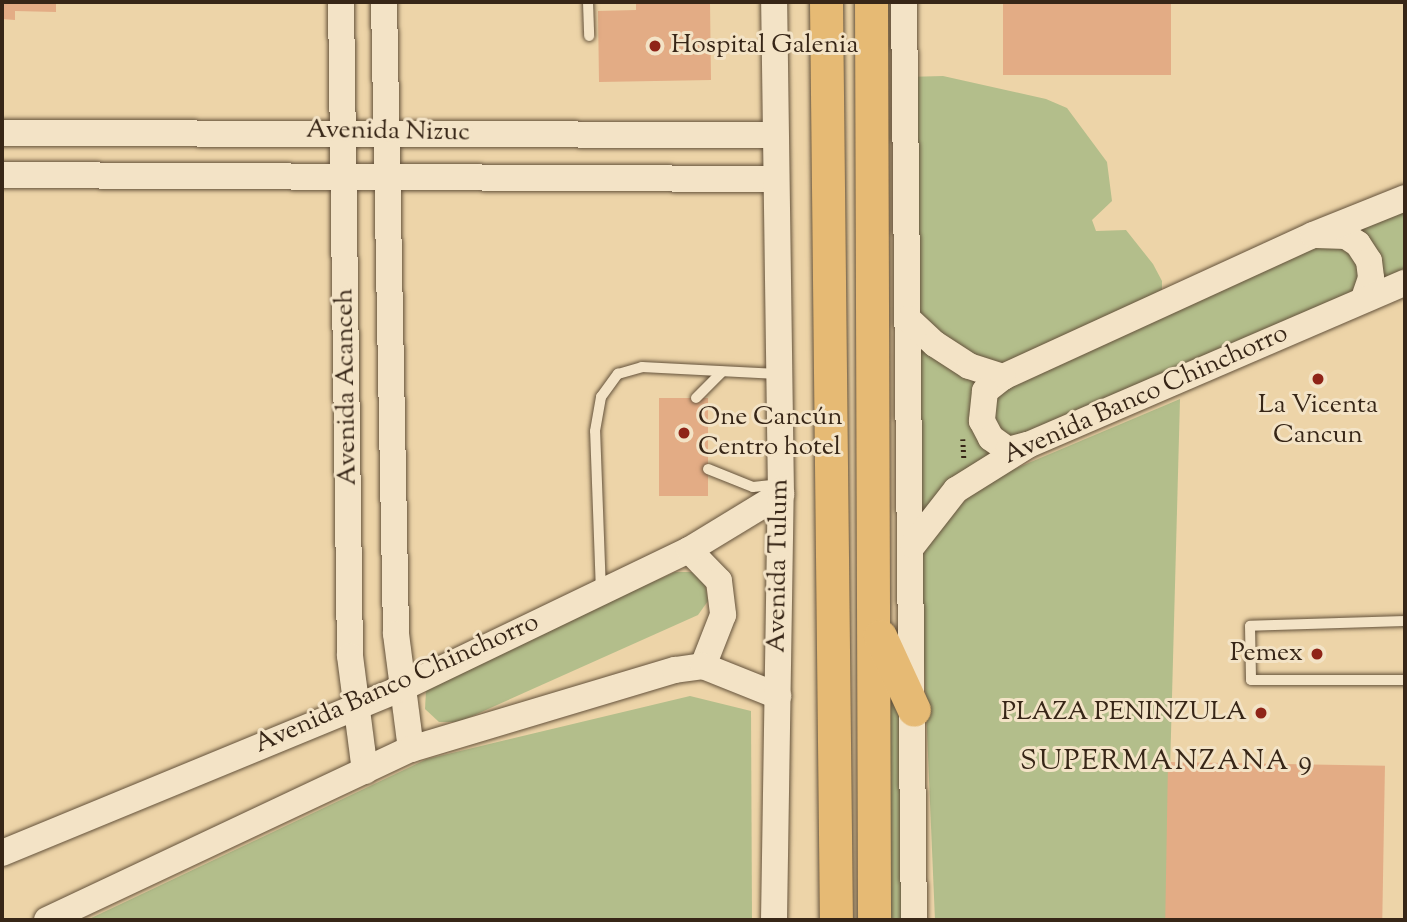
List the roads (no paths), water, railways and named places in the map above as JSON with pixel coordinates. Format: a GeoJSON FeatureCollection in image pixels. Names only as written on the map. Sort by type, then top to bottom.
{"type":"FeatureCollection","features":[{"type":"Feature","properties":{"kind":"main road","name":"Avenida Tulum"},"geometry":{"type":"LineString","coordinates":[[826,2],[836,920]]}},
{"type":"Feature","properties":{"kind":"main road"},"geometry":{"type":"LineString","coordinates":[[871,2],[876,627],[874,920]]}},
{"type":"Feature","properties":{"kind":"main road"},"geometry":{"type":"LineString","coordinates":[[876,627],[914,710]]}},
{"type":"Feature","properties":{"kind":"street","name":"Avenida Acanceh"},"geometry":{"type":"LineString","coordinates":[[341,2],[350,656],[365,771]]}},
{"type":"Feature","properties":{"kind":"street","name":"Avenida Acanceh"},"geometry":{"type":"LineString","coordinates":[[384,2],[396,634],[411,749]]}},
{"type":"Feature","properties":{"kind":"street","name":"Avenida Tulum"},"geometry":{"type":"LineString","coordinates":[[774,2],[774,179],[781,489],[774,920]]}},
{"type":"Feature","properties":{"kind":"street"},"geometry":{"type":"LineString","coordinates":[[904,2],[913,545],[914,920]]}},
{"type":"Feature","properties":{"kind":"street","name":"Avenida Nizuc"},"geometry":{"type":"LineString","coordinates":[[2,133],[343,131],[775,135]]}},
{"type":"Feature","properties":{"kind":"street","name":"Avenida Nizuc"},"geometry":{"type":"LineString","coordinates":[[2,175],[344,174],[386,177],[774,179]]}},
{"type":"Feature","properties":{"kind":"street"},"geometry":{"type":"LineString","coordinates":[[1028,445],[1008,450],[991,438],[982,421],[985,391],[1003,377],[1313,235],[1405,198]]}},
{"type":"Feature","properties":{"kind":"street"},"geometry":{"type":"LineString","coordinates":[[1313,235],[1346,236],[1358,244],[1369,261],[1371,278],[1364,298]]}},
{"type":"Feature","properties":{"kind":"street","name":"Avenida Banco Chinchorro"},"geometry":{"type":"LineString","coordinates":[[913,545],[956,490],[1028,445],[1364,298],[1405,283]]}},
{"type":"Feature","properties":{"kind":"street"},"geometry":{"type":"LineString","coordinates":[[908,319],[935,344],[969,366],[1003,377]]}},
{"type":"Feature","properties":{"kind":"street","name":"Avenida Banco Chinchorro"},"geometry":{"type":"LineString","coordinates":[[2,853],[402,688],[689,550],[781,489]]}},
{"type":"Feature","properties":{"kind":"street"},"geometry":{"type":"LineString","coordinates":[[689,550],[719,581],[722,604],[723,615],[702,666]]}},
{"type":"Feature","properties":{"kind":"street"},"geometry":{"type":"LineString","coordinates":[[47,920],[411,749],[675,670],[702,666],[778,696]]}},
{"type":"Feature","properties":{"kind":"lane"},"geometry":{"type":"LineString","coordinates":[[589,2],[589,36]]}},
{"type":"Feature","properties":{"kind":"lane"},"geometry":{"type":"LineString","coordinates":[[601,592],[594,473],[601,397],[618,374],[642,367],[778,374]]}},
{"type":"Feature","properties":{"kind":"lane"},"geometry":{"type":"LineString","coordinates":[[696,398],[722,372]]}},
{"type":"Feature","properties":{"kind":"lane"},"geometry":{"type":"LineString","coordinates":[[708,469],[753,488],[781,489]]}},
{"type":"Feature","properties":{"kind":"lane"},"geometry":{"type":"LineString","coordinates":[[1405,621],[1250,626],[1251,680],[1405,680]]}},
{"type":"Feature","properties":{"kind":"place","name":"Hospital Galenia"},"geometry":{"type":"Point","coordinates":[655,46]}},
{"type":"Feature","properties":{"kind":"place","name":"La Vicenta Cancun"},"geometry":{"type":"Point","coordinates":[1318,379]}},
{"type":"Feature","properties":{"kind":"place","name":"One Cancún Centro hotel"},"geometry":{"type":"Point","coordinates":[684,433]}},
{"type":"Feature","properties":{"kind":"place","name":"Pemex"},"geometry":{"type":"Point","coordinates":[1317,654]}},
{"type":"Feature","properties":{"kind":"place","name":"PLAZA PENINZULA"},"geometry":{"type":"Point","coordinates":[1261,713]}},
{"type":"Feature","properties":{"kind":"district","name":"SUPERMANZANA 9"},"geometry":{"type":"Point","coordinates":[1167,762]}}]}
